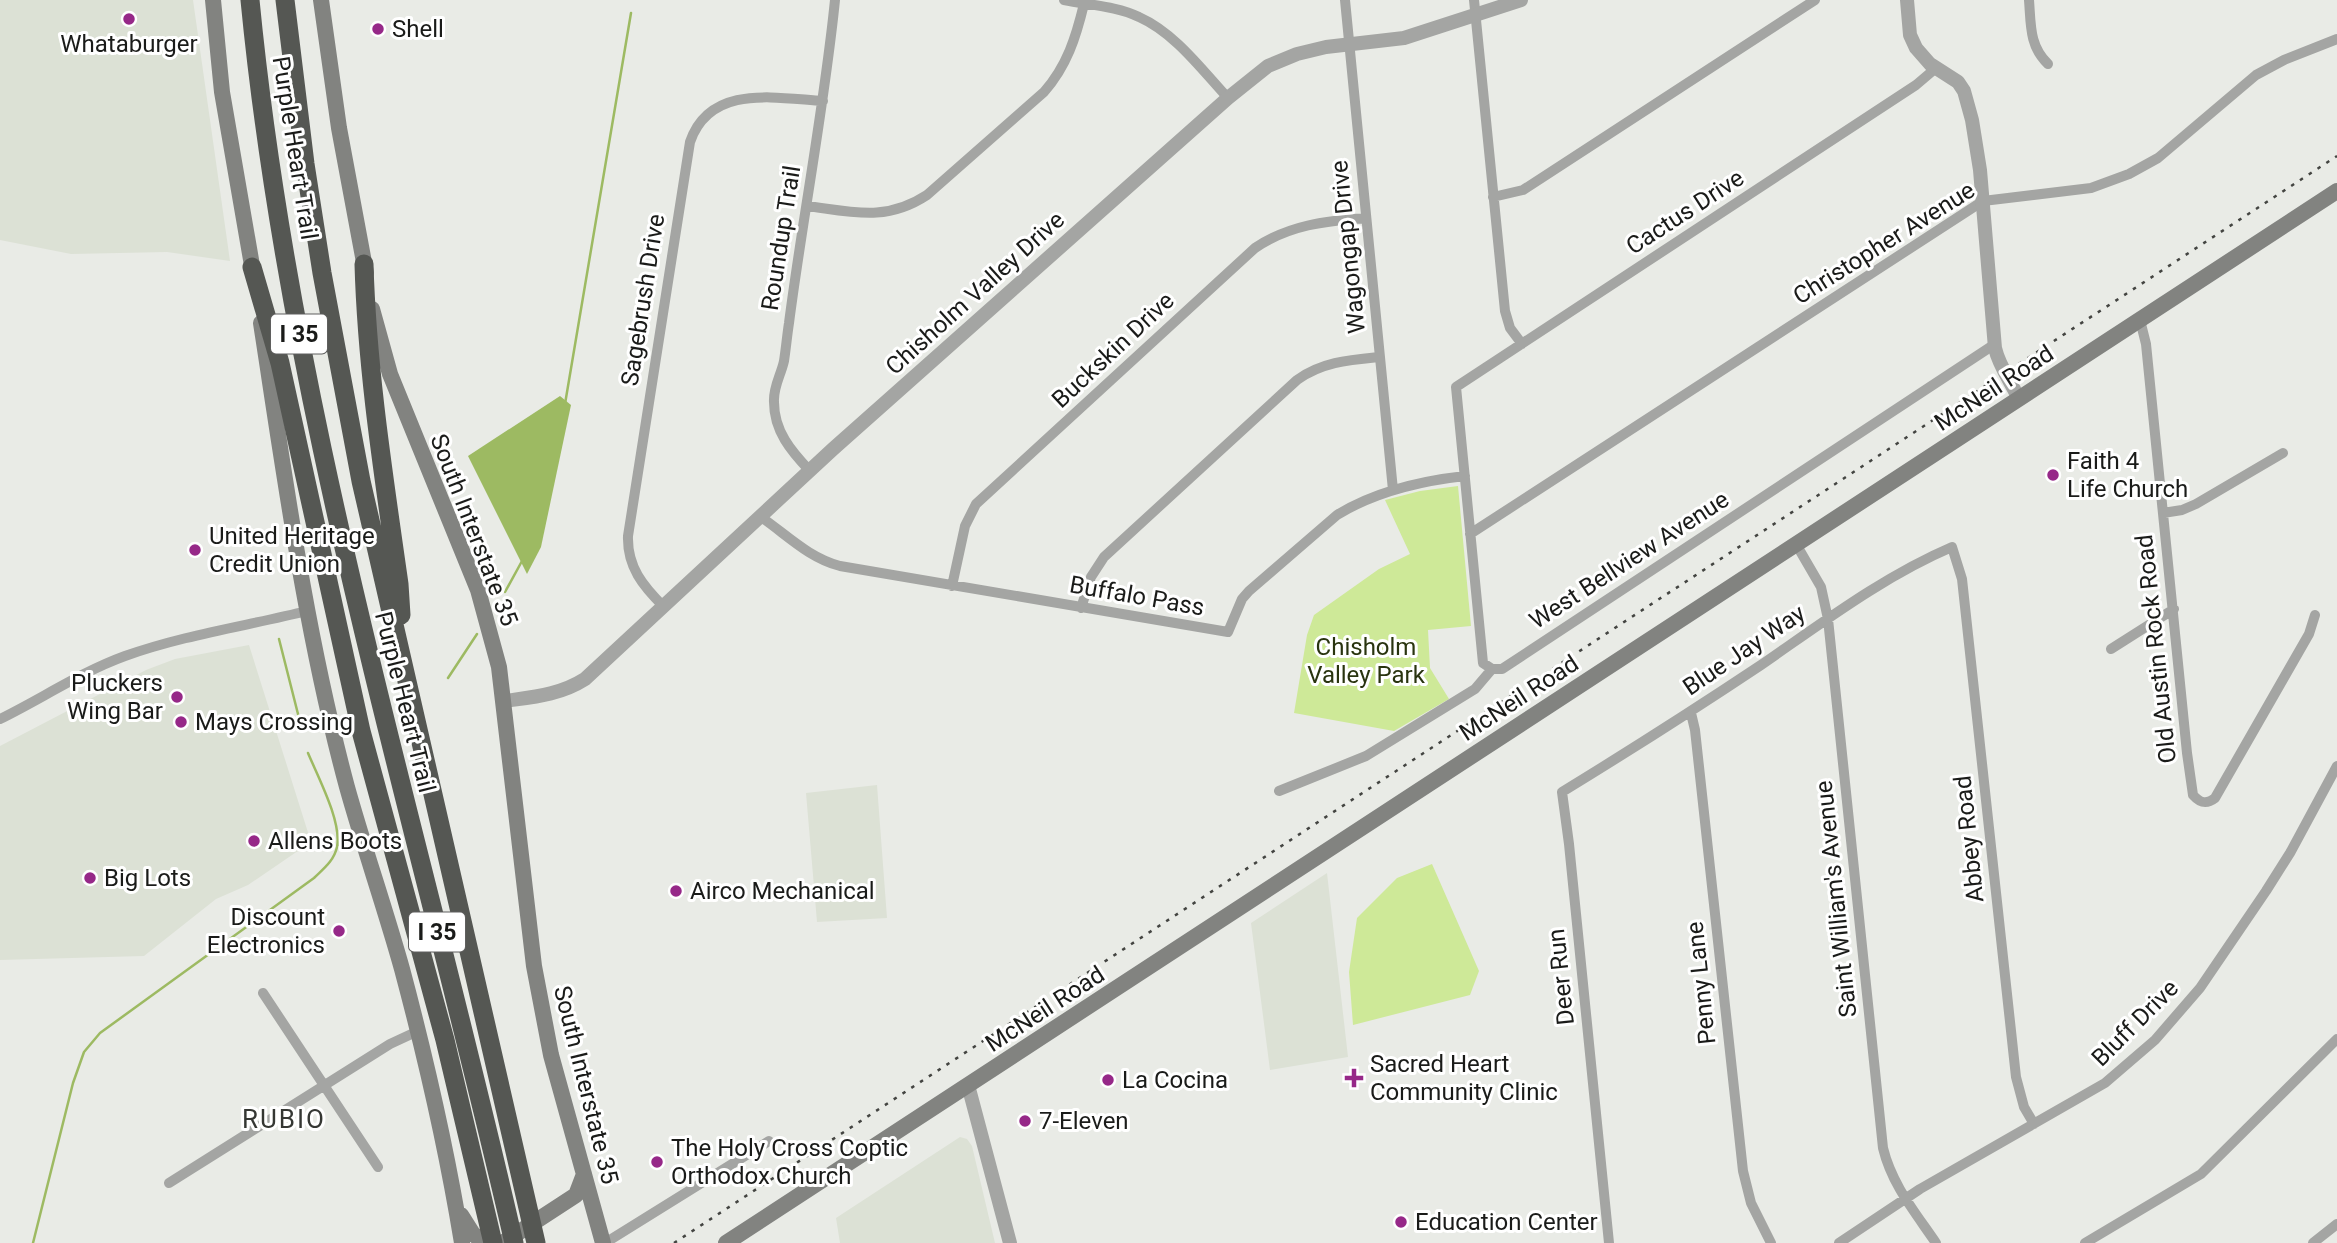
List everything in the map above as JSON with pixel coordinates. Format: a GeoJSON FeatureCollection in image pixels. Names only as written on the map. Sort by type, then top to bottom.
{"type":"FeatureCollection","features":[{"type":"Feature","properties":{"kind":"highway","name":"Purple Heart Trail"},"geometry":{"type":"LineString","coordinates":[[250,0],[302,355],[369,664],[514,1243]]}},
{"type":"Feature","properties":{"kind":"highway","name":"Purple Heart Trail"},"geometry":{"type":"LineString","coordinates":[[285,0],[305,164],[340,377],[361,481],[536,1243]]}},
{"type":"Feature","properties":{"kind":"highway"},"geometry":{"type":"LineString","coordinates":[[364,264],[365,317],[399,584],[404,661]]}},
{"type":"Feature","properties":{"kind":"highway"},"geometry":{"type":"LineString","coordinates":[[253,267],[280,363],[361,731],[445,1040],[493,1243]]}},
{"type":"Feature","properties":{"kind":"highway"},"geometry":{"type":"LineString","coordinates":[[369,664],[408,928],[479,1243]]}},
{"type":"Feature","properties":{"kind":"main road"},"geometry":{"type":"LineString","coordinates":[[213,0],[222,92],[253,267],[307,611],[347,787],[418,1031],[463,1243]]}},
{"type":"Feature","properties":{"kind":"main road","name":"South Interstate 35"},"geometry":{"type":"LineString","coordinates":[[321,0],[339,128],[373,312],[390,374],[478,590],[499,667],[534,965],[551,1055],[604,1243]]}},
{"type":"Feature","properties":{"kind":"main road","name":"McNeil Road"},"geometry":{"type":"LineString","coordinates":[[726,1243],[2337,191]]}},
{"type":"Feature","properties":{"kind":"main road"},"geometry":{"type":"LineString","coordinates":[[502,1243],[576,1195],[584,1174]]}},
{"type":"Feature","properties":{"kind":"main road"},"geometry":{"type":"LineString","coordinates":[[457,1207],[473,1234],[485,1243]]}},
{"type":"Feature","properties":{"kind":"street","name":"Roundup Trail"},"geometry":{"type":"LineString","coordinates":[[810,471],[790,450],[780,431],[774,402],[784,362],[823,101],[835,0]]}},
{"type":"Feature","properties":{"kind":"street"},"geometry":{"type":"LineString","coordinates":[[1064,0],[1127,12],[1153,24],[1171,37],[1228,98]]}},
{"type":"Feature","properties":{"kind":"street","name":"Wagongap Drive"},"geometry":{"type":"LineString","coordinates":[[1345,0],[1393,490]]}},
{"type":"Feature","properties":{"kind":"street","name":"Chisholm Valley Drive"},"geometry":{"type":"LineString","coordinates":[[505,701],[549,695],[578,683],[810,471],[1254,76],[1282,59],[1326,47],[1404,38],[1474,7],[1521,0]]}},
{"type":"Feature","properties":{"kind":"street"},"geometry":{"type":"LineString","coordinates":[[1493,197],[1523,190],[1815,0]]}},
{"type":"Feature","properties":{"kind":"street"},"geometry":{"type":"LineString","coordinates":[[1907,0],[1912,40],[1921,56],[1951,77],[1964,91],[1976,139],[1995,344],[2003,368],[2019,399]]}},
{"type":"Feature","properties":{"kind":"street"},"geometry":{"type":"LineString","coordinates":[[2029,0],[2031,38],[2039,55],[2048,64]]}},
{"type":"Feature","properties":{"kind":"street"},"geometry":{"type":"LineString","coordinates":[[807,206],[883,214],[906,208],[927,195],[1056,79],[1069,57],[1084,4]]}},
{"type":"Feature","properties":{"kind":"street"},"geometry":{"type":"LineString","coordinates":[[1474,7],[1505,311],[1510,328],[1522,344]]}},
{"type":"Feature","properties":{"kind":"street","name":"Christopher Avenue"},"geometry":{"type":"LineString","coordinates":[[1470,534],[1983,201],[2091,188],[2129,174],[2158,158],[2256,75],[2284,60],[2337,39]]}},
{"type":"Feature","properties":{"kind":"street","name":"Cactus Drive"},"geometry":{"type":"LineString","coordinates":[[1465,475],[1456,387],[1916,85],[1936,68]]}},
{"type":"Feature","properties":{"kind":"street","name":"Sagebrush Drive"},"geometry":{"type":"LineString","coordinates":[[664,607],[641,583],[634,570],[628,536],[690,142],[704,117],[716,107],[732,100],[823,101]]}},
{"type":"Feature","properties":{"kind":"street","name":"Buckskin Drive"},"geometry":{"type":"LineString","coordinates":[[952,586],[965,526],[976,505],[1255,248],[1277,234],[1310,223],[1366,218]]}},
{"type":"Feature","properties":{"kind":"street"},"geometry":{"type":"LineString","coordinates":[[1993,300],[2001,325],[2004,359],[2008,364],[2003,368]]}},
{"type":"Feature","properties":{"kind":"street","name":"Old Austin Rock Road"},"geometry":{"type":"LineString","coordinates":[[2140,320],[2146,344],[2193,795],[2203,803],[2215,798],[2309,634],[2315,615]]}},
{"type":"Feature","properties":{"kind":"street","name":"West Bellview Avenue"},"geometry":{"type":"LineString","coordinates":[[1279,791],[1366,756],[1475,689],[1492,670],[1502,669],[1995,344]]}},
{"type":"Feature","properties":{"kind":"street"},"geometry":{"type":"LineString","coordinates":[[1081,608],[1091,577],[1104,557],[1297,380],[1318,368],[1334,363],[1380,357]]}},
{"type":"Feature","properties":{"kind":"street"},"geometry":{"type":"LineString","coordinates":[[1963,365],[1986,359],[2003,368]]}},
{"type":"Feature","properties":{"kind":"street"},"geometry":{"type":"LineString","coordinates":[[2163,513],[2182,510],[2196,504],[2283,453]]}},
{"type":"Feature","properties":{"kind":"street"},"geometry":{"type":"LineString","coordinates":[[1465,475],[1483,663],[1492,670]]}},
{"type":"Feature","properties":{"kind":"street","name":"Buffalo Pass"},"geometry":{"type":"LineString","coordinates":[[761,517],[806,551],[833,564],[1228,632],[1242,599],[1337,515],[1360,502],[1393,490],[1465,475]]}},
{"type":"Feature","properties":{"kind":"street","name":"Saint William's Avenue"},"geometry":{"type":"LineString","coordinates":[[1796,544],[1821,587],[1828,619],[1883,1148],[1892,1177],[1936,1243]]}},
{"type":"Feature","properties":{"kind":"street","name":"Blue Jay Way"},"geometry":{"type":"LineString","coordinates":[[1562,792],[1691,712],[1828,619],[1923,559],[1952,547]]}},
{"type":"Feature","properties":{"kind":"street","name":"Abbey Road"},"geometry":{"type":"LineString","coordinates":[[1952,547],[1962,579],[2016,1077],[2024,1107],[2034,1124]]}},
{"type":"Feature","properties":{"kind":"street"},"geometry":{"type":"LineString","coordinates":[[2111,649],[2174,609]]}},
{"type":"Feature","properties":{"kind":"street"},"geometry":{"type":"LineString","coordinates":[[0,719],[125,656],[174,641],[307,611]]}},
{"type":"Feature","properties":{"kind":"street","name":"Penny Lane"},"geometry":{"type":"LineString","coordinates":[[1691,712],[1743,1171],[1754,1211],[1771,1243]]}},
{"type":"Feature","properties":{"kind":"street","name":"Bluff Drive"},"geometry":{"type":"LineString","coordinates":[[1839,1243],[1905,1199],[2105,1083],[2155,1040],[2200,988],[2266,891],[2290,853],[2337,766]]}},
{"type":"Feature","properties":{"kind":"street","name":"Deer Run"},"geometry":{"type":"LineString","coordinates":[[1562,792],[1609,1243]]}},
{"type":"Feature","properties":{"kind":"street"},"geometry":{"type":"LineString","coordinates":[[263,993],[378,1167]]}},
{"type":"Feature","properties":{"kind":"street"},"geometry":{"type":"LineString","coordinates":[[169,1183],[390,1044],[418,1031]]}},
{"type":"Feature","properties":{"kind":"street"},"geometry":{"type":"LineString","coordinates":[[2085,1243],[2201,1174],[2337,1039]]}},
{"type":"Feature","properties":{"kind":"street"},"geometry":{"type":"LineString","coordinates":[[968,1085],[1010,1243]]}},
{"type":"Feature","properties":{"kind":"street"},"geometry":{"type":"LineString","coordinates":[[604,1243],[769,1141]]}},
{"type":"Feature","properties":{"kind":"street"},"geometry":{"type":"LineString","coordinates":[[2314,1243],[2337,1224]]}},
{"type":"Feature","properties":{"kind":"shaded area"},"geometry":{"type":"Polygon","coordinates":[[[0,0],[193,0],[230,261],[167,252],[71,254],[0,240],[0,0]]]}},
{"type":"Feature","properties":{"kind":"shaded area"},"geometry":{"type":"Polygon","coordinates":[[[560,396],[571,405],[541,547],[527,574],[468,456],[560,396]]]}},
{"type":"Feature","properties":{"kind":"shaded area","name":"Mays Crossing"},"geometry":{"type":"Polygon","coordinates":[[[249,645],[311,842],[248,885],[216,899],[144,956],[0,960],[0,746],[146,670],[175,659],[249,645]]]}},
{"type":"Feature","properties":{"kind":"shaded area"},"geometry":{"type":"Polygon","coordinates":[[[877,785],[887,918],[817,922],[806,793],[877,785]]]}},
{"type":"Feature","properties":{"kind":"shaded area"},"geometry":{"type":"Polygon","coordinates":[[[1327,873],[1348,1057],[1270,1070],[1251,923],[1327,873]]]}},
{"type":"Feature","properties":{"kind":"shaded area"},"geometry":{"type":"Polygon","coordinates":[[[960,1137],[967,1139],[972,1146],[995,1243],[840,1243],[836,1218],[960,1137]]]}},
{"type":"Feature","properties":{"kind":"green space","name":"Chisholm Valley Park"},"geometry":{"type":"Polygon","coordinates":[[[1458,486],[1471,626],[1428,630],[1430,668],[1449,699],[1394,731],[1294,713],[1307,635],[1314,615],[1379,569],[1410,554],[1385,500],[1420,491],[1458,486]]]}},
{"type":"Feature","properties":{"kind":"green space"},"geometry":{"type":"Polygon","coordinates":[[[1432,864],[1479,971],[1470,995],[1353,1025],[1349,972],[1357,918],[1397,878],[1432,864]]]}},
{"type":"Feature","properties":{"kind":"waterway"},"geometry":{"type":"LineString","coordinates":[[565,404],[631,13]]}},
{"type":"Feature","properties":{"kind":"waterway"},"geometry":{"type":"LineString","coordinates":[[505,592],[522,561]]}},
{"type":"Feature","properties":{"kind":"waterway"},"geometry":{"type":"LineString","coordinates":[[448,678],[477,634]]}},
{"type":"Feature","properties":{"kind":"waterway"},"geometry":{"type":"LineString","coordinates":[[279,639],[299,718]]}},
{"type":"Feature","properties":{"kind":"waterway"},"geometry":{"type":"LineString","coordinates":[[33,1243],[73,1083],[84,1052],[100,1033],[314,878],[333,856],[338,837],[336,825],[308,753]]}},
{"type":"Feature","properties":{"kind":"waterway"},"geometry":{"type":"LineString","coordinates":[[338,845],[344,836]]}},
{"type":"Feature","properties":{"kind":"railway"},"geometry":{"type":"LineString","coordinates":[[674,1243],[2337,156]]}},
{"type":"Feature","properties":{"kind":"place","name":"Whataburger"},"geometry":{"type":"Point","coordinates":[129,19]}},
{"type":"Feature","properties":{"kind":"place","name":"Shell"},"geometry":{"type":"Point","coordinates":[378,29]}},
{"type":"Feature","properties":{"kind":"place","name":"Faith 4 Life Church"},"geometry":{"type":"Point","coordinates":[2053,475]}},
{"type":"Feature","properties":{"kind":"place","name":"United Heritage Credit Union"},"geometry":{"type":"Point","coordinates":[195,550]}},
{"type":"Feature","properties":{"kind":"place","name":"Pluckers Wing Bar"},"geometry":{"type":"Point","coordinates":[177,697]}},
{"type":"Feature","properties":{"kind":"place","name":"Mays Crossing"},"geometry":{"type":"Point","coordinates":[181,722]}},
{"type":"Feature","properties":{"kind":"place","name":"Allens Boots"},"geometry":{"type":"Point","coordinates":[254,841]}},
{"type":"Feature","properties":{"kind":"place","name":"Big Lots"},"geometry":{"type":"Point","coordinates":[90,878]}},
{"type":"Feature","properties":{"kind":"place","name":"Airco Mechanical"},"geometry":{"type":"Point","coordinates":[676,891]}},
{"type":"Feature","properties":{"kind":"place","name":"Discount Electronics"},"geometry":{"type":"Point","coordinates":[339,931]}},
{"type":"Feature","properties":{"kind":"place","name":"Sacred Heart Community Clinic"},"geometry":{"type":"Point","coordinates":[1354,1078]}},
{"type":"Feature","properties":{"kind":"place","name":"La Cocina"},"geometry":{"type":"Point","coordinates":[1108,1080]}},
{"type":"Feature","properties":{"kind":"place","name":"7-Eleven"},"geometry":{"type":"Point","coordinates":[1025,1121]}},
{"type":"Feature","properties":{"kind":"place","name":"The Holy Cross Coptic Orthodox Church"},"geometry":{"type":"Point","coordinates":[657,1162]}},
{"type":"Feature","properties":{"kind":"place","name":"Education Center"},"geometry":{"type":"Point","coordinates":[1401,1222]}},
{"type":"Feature","properties":{"kind":"district","name":"RUBIO"},"geometry":{"type":"Point","coordinates":[284,1119]}}]}
